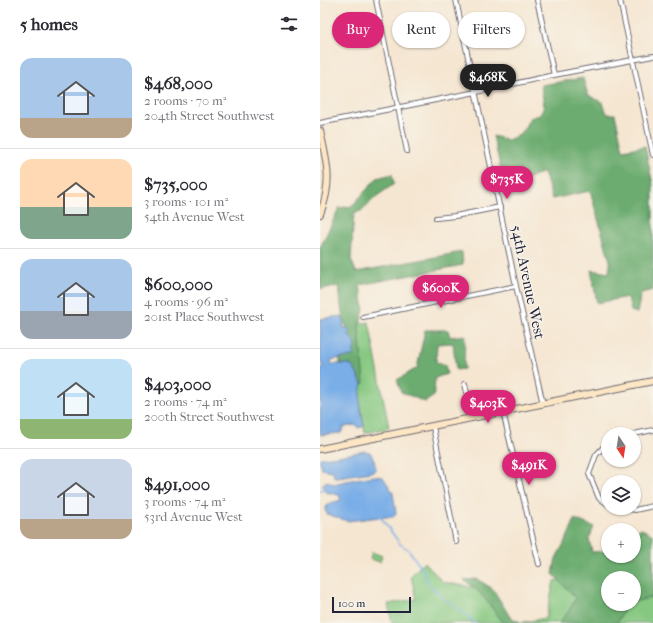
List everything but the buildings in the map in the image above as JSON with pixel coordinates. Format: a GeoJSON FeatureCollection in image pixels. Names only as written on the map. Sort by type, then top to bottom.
{"type":"FeatureCollection","features":[{"type":"Feature","properties":{"kind":"street"},"geometry":{"type":"LineString","coordinates":[[376,0],[407,151]]}},
{"type":"Feature","properties":{"kind":"street","name":"54th Avenue West"},"geometry":{"type":"LineString","coordinates":[[456,0],[542,404]]}},
{"type":"Feature","properties":{"kind":"street"},"geometry":{"type":"LineString","coordinates":[[537,0],[554,75]]}},
{"type":"Feature","properties":{"kind":"street"},"geometry":{"type":"LineString","coordinates":[[620,0],[651,137],[653,155]]}},
{"type":"Feature","properties":{"kind":"street"},"geometry":{"type":"LineString","coordinates":[[320,123],[653,56]]}},
{"type":"Feature","properties":{"kind":"street"},"geometry":{"type":"LineString","coordinates":[[320,131],[326,160],[328,184],[325,201],[320,214]]}},
{"type":"Feature","properties":{"kind":"street"},"geometry":{"type":"LineString","coordinates":[[436,218],[455,216],[500,207]]}},
{"type":"Feature","properties":{"kind":"street"},"geometry":{"type":"LineString","coordinates":[[363,317],[516,286]]}},
{"type":"Feature","properties":{"kind":"street"},"geometry":{"type":"LineString","coordinates":[[320,449],[653,381]]}},
{"type":"Feature","properties":{"kind":"street"},"geometry":{"type":"LineString","coordinates":[[465,384],[473,418]]}},
{"type":"Feature","properties":{"kind":"street"},"geometry":{"type":"LineString","coordinates":[[503,412],[539,564]]}},
{"type":"Feature","properties":{"kind":"street"},"geometry":{"type":"LineString","coordinates":[[433,427],[456,542]]}},
{"type":"Feature","properties":{"kind":"street"},"geometry":{"type":"LineString","coordinates":[[641,433],[653,430]]}},
{"type":"Feature","properties":{"kind":"street"},"geometry":{"type":"LineString","coordinates":[[601,450],[596,455],[589,474],[599,498],[601,499]]}},
{"type":"Feature","properties":{"kind":"street"},"geometry":{"type":"LineString","coordinates":[[641,509],[653,506]]}},
{"type":"Feature","properties":{"kind":"green space"},"geometry":{"type":"Polygon","coordinates":[[[583,78],[588,95],[603,103],[607,114],[615,114],[623,150],[645,146],[653,185],[653,290],[641,293],[637,313],[631,311],[628,297],[597,303],[591,270],[609,273],[610,261],[590,191],[552,199],[544,172],[505,187],[493,136],[508,140],[521,134],[530,118],[540,115],[544,106],[541,85],[583,78]]]}},
{"type":"Feature","properties":{"kind":"green space"},"geometry":{"type":"Polygon","coordinates":[[[392,174],[394,184],[377,196],[361,211],[354,213],[351,259],[356,272],[462,252],[463,265],[360,285],[364,310],[359,328],[364,384],[362,384],[354,368],[349,364],[340,365],[340,358],[353,356],[352,339],[349,335],[350,331],[344,322],[339,286],[320,289],[320,248],[339,208],[352,206],[377,178],[392,174]]]}},
{"type":"Feature","properties":{"kind":"green space"},"geometry":{"type":"Polygon","coordinates":[[[369,322],[389,428],[365,433],[360,402],[360,391],[362,384],[349,325],[369,322]]]}},
{"type":"Feature","properties":{"kind":"green space"},"geometry":{"type":"Polygon","coordinates":[[[425,330],[448,330],[450,337],[465,335],[464,369],[456,370],[453,343],[437,344],[436,362],[445,365],[447,374],[435,378],[434,396],[425,402],[401,392],[397,380],[417,368],[425,330]]]}},
{"type":"Feature","properties":{"kind":"green space"},"geometry":{"type":"Polygon","coordinates":[[[575,519],[594,527],[589,539],[592,552],[601,551],[601,563],[641,563],[641,529],[653,535],[653,597],[641,600],[641,571],[601,571],[601,611],[623,611],[617,623],[559,623],[568,612],[576,598],[553,574],[556,558],[575,519]]]}},
{"type":"Feature","properties":{"kind":"green space"},"geometry":{"type":"Polygon","coordinates":[[[372,552],[382,556],[380,562],[370,559],[372,552]]]}},
{"type":"Feature","properties":{"kind":"green space"},"geometry":{"type":"Polygon","coordinates":[[[653,559],[653,623],[519,623],[546,618],[554,581],[635,563],[641,563],[641,562],[653,559]]]}},
{"type":"Feature","properties":{"kind":"green space"},"geometry":{"type":"Polygon","coordinates":[[[424,562],[443,582],[482,589],[510,623],[392,623],[388,604],[416,599],[411,576],[424,562]]]}},
{"type":"Feature","properties":{"kind":"green space"},"geometry":{"type":"Polygon","coordinates":[[[477,579],[493,589],[510,617],[522,623],[504,623],[479,592],[464,580],[477,579]]]}},
{"type":"Feature","properties":{"kind":"water"},"geometry":{"type":"Polygon","coordinates":[[[341,316],[344,321],[343,327],[350,331],[349,335],[354,343],[353,356],[331,360],[331,364],[349,364],[354,368],[362,384],[360,400],[364,426],[359,428],[355,425],[344,427],[341,433],[320,435],[320,369],[323,365],[320,362],[320,319],[341,316]]]}},
{"type":"Feature","properties":{"kind":"water"},"geometry":{"type":"Polygon","coordinates":[[[364,451],[370,452],[374,460],[376,470],[366,473],[334,477],[333,471],[322,469],[320,458],[364,451]]]}},
{"type":"Feature","properties":{"kind":"water"},"geometry":{"type":"Polygon","coordinates":[[[374,476],[383,477],[393,493],[396,513],[393,517],[347,521],[327,514],[325,510],[328,504],[341,500],[339,495],[326,492],[322,485],[327,481],[333,484],[374,476]]]}},
{"type":"Feature","properties":{"kind":"waterway"},"geometry":{"type":"LineString","coordinates":[[320,490],[325,489]]}},
{"type":"Feature","properties":{"kind":"waterway"},"geometry":{"type":"LineString","coordinates":[[380,516],[400,544],[409,550],[423,571],[428,583],[443,598],[468,616],[475,623]]}}]}
